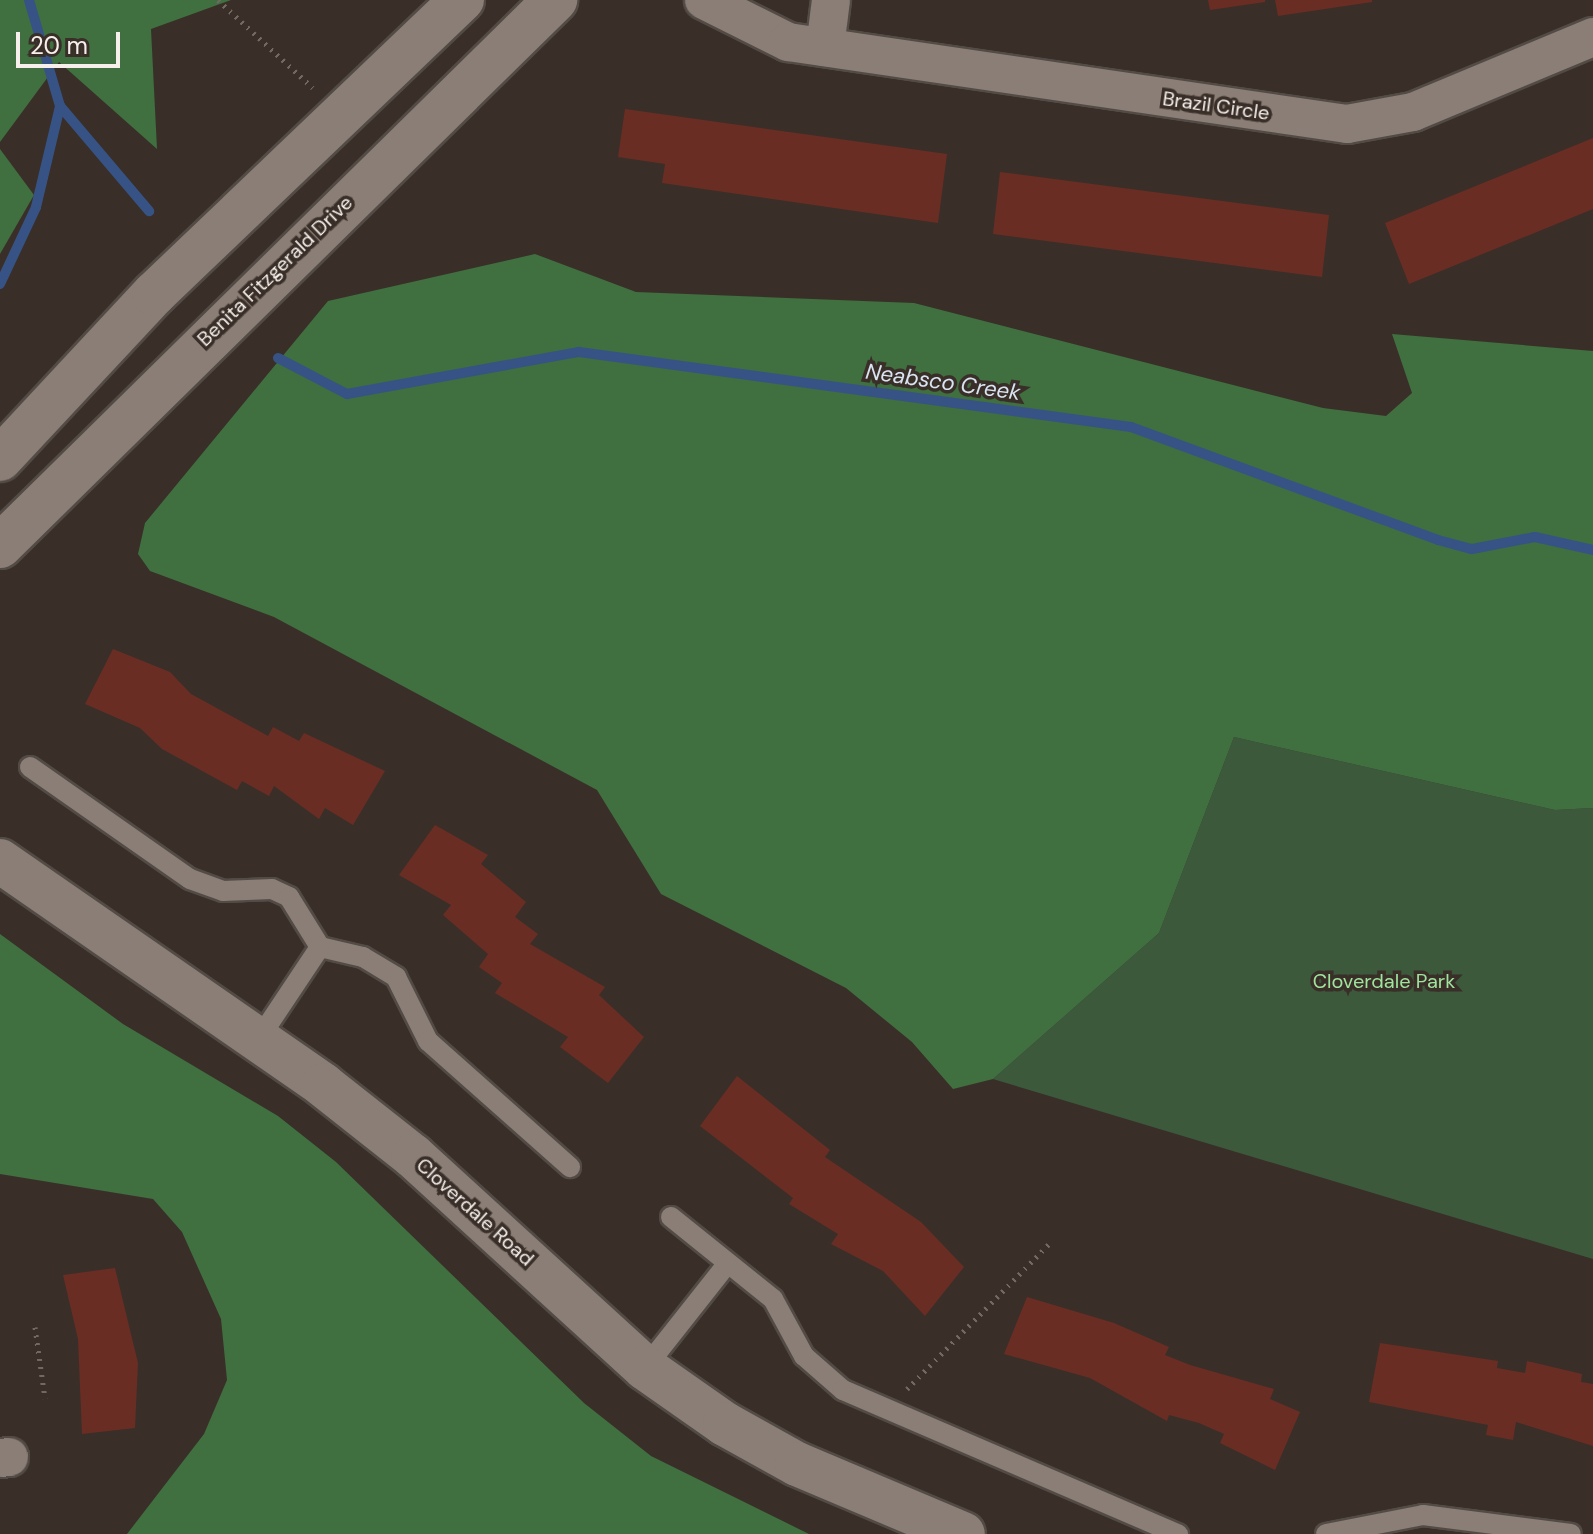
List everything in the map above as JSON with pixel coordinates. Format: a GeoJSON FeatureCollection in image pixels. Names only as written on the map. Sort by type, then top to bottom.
{"type":"FeatureCollection","features":[{"type":"Feature","properties":{"kind":"main road"},"geometry":{"type":"LineString","coordinates":[[0,459],[154,294],[462,0]]}},
{"type":"Feature","properties":{"kind":"main road","name":"Benita Fitzgerald Drive"},"geometry":{"type":"LineString","coordinates":[[0,546],[555,0]]}},
{"type":"Feature","properties":{"kind":"main road","name":"Cloverdale Road"},"geometry":{"type":"LineString","coordinates":[[0,861],[258,1040],[413,1156],[645,1368],[797,1464],[963,1534]]}},
{"type":"Feature","properties":{"kind":"street","name":"Brazil Circle"},"geometry":{"type":"LineString","coordinates":[[704,0],[748,27],[825,47],[1347,124],[1413,112],[1593,37]]}},
{"type":"Feature","properties":{"kind":"street"},"geometry":{"type":"LineString","coordinates":[[825,47],[831,0]]}},
{"type":"Feature","properties":{"kind":"lane"},"geometry":{"type":"LineString","coordinates":[[30,767],[190,879],[223,891],[272,889],[289,897],[320,947],[363,957],[396,977],[428,1041],[570,1167]]}},
{"type":"Feature","properties":{"kind":"lane"},"geometry":{"type":"LineString","coordinates":[[258,1040],[320,947]]}},
{"type":"Feature","properties":{"kind":"lane"},"geometry":{"type":"LineString","coordinates":[[671,1217],[773,1299],[814,1369],[888,1409],[1178,1534]]}},
{"type":"Feature","properties":{"kind":"lane"},"geometry":{"type":"LineString","coordinates":[[645,1368],[727,1264]]}},
{"type":"Feature","properties":{"kind":"lane"},"geometry":{"type":"LineString","coordinates":[[1326,1534],[1382,1518],[1571,1534]]}},
{"type":"Feature","properties":{"kind":"path"},"geometry":{"type":"LineString","coordinates":[[218,0],[343,116]]}},
{"type":"Feature","properties":{"kind":"path"},"geometry":{"type":"LineString","coordinates":[[888,1409],[1052,1241]]}},
{"type":"Feature","properties":{"kind":"path"},"geometry":{"type":"LineString","coordinates":[[35,1327],[45,1398]]}},
{"type":"Feature","properties":{"kind":"green space"},"geometry":{"type":"Polygon","coordinates":[[[0,0],[231,0],[151,29],[157,149],[59,62],[0,142],[0,0]]]}},
{"type":"Feature","properties":{"kind":"green space"},"geometry":{"type":"Polygon","coordinates":[[[0,149],[34,195],[0,254],[0,149]]]}},
{"type":"Feature","properties":{"kind":"green space"},"geometry":{"type":"Polygon","coordinates":[[[535,254],[636,292],[914,303],[1323,408],[1386,416],[1412,393],[1392,334],[1593,351],[1593,808],[1555,810],[1234,737],[1159,933],[993,1079],[953,1089],[912,1042],[846,988],[661,894],[597,790],[274,617],[150,571],[138,554],[145,523],[328,301],[535,254]]]}},
{"type":"Feature","properties":{"kind":"green space","name":"Cloverdale Park"},"geometry":{"type":"Polygon","coordinates":[[[1234,737],[1555,810],[1593,808],[1593,1259],[993,1079],[1159,933],[1234,737]]]}},
{"type":"Feature","properties":{"kind":"green space"},"geometry":{"type":"Polygon","coordinates":[[[0,934],[123,1024],[278,1116],[336,1162],[584,1403],[651,1456],[809,1534],[127,1534],[204,1434],[227,1380],[221,1319],[182,1232],[153,1199],[0,1174],[0,934]]]}},
{"type":"Feature","properties":{"kind":"building"},"geometry":{"type":"Polygon","coordinates":[[[1208,0],[1265,0],[1265,2],[1210,10],[1208,0]]]}},
{"type":"Feature","properties":{"kind":"building"},"geometry":{"type":"Polygon","coordinates":[[[1275,0],[1372,0],[1372,2],[1278,16],[1275,0]]]}},
{"type":"Feature","properties":{"kind":"building"},"geometry":{"type":"Polygon","coordinates":[[[625,109],[947,154],[938,223],[662,183],[665,164],[618,157],[625,109]]]}},
{"type":"Feature","properties":{"kind":"building"},"geometry":{"type":"Polygon","coordinates":[[[1593,138],[1593,209],[1409,284],[1385,223],[1593,138]]]}},
{"type":"Feature","properties":{"kind":"building"},"geometry":{"type":"Polygon","coordinates":[[[1000,172],[1329,215],[1322,277],[993,234],[1000,172]]]}},
{"type":"Feature","properties":{"kind":"building"},"geometry":{"type":"Polygon","coordinates":[[[113,649],[170,672],[191,694],[268,736],[273,727],[299,741],[304,733],[385,771],[353,825],[325,808],[319,819],[274,786],[269,796],[242,781],[237,790],[162,749],[140,728],[85,704],[113,649]]]}},
{"type":"Feature","properties":{"kind":"building"},"geometry":{"type":"Polygon","coordinates":[[[435,825],[488,855],[481,864],[526,902],[515,917],[538,934],[530,944],[605,987],[599,995],[644,1037],[608,1083],[560,1047],[568,1037],[495,993],[502,983],[479,967],[488,954],[443,915],[451,905],[399,875],[435,825]]]}},
{"type":"Feature","properties":{"kind":"building"},"geometry":{"type":"Polygon","coordinates":[[[737,1076],[830,1150],[825,1157],[921,1222],[964,1267],[925,1316],[883,1271],[831,1244],[838,1234],[789,1204],[793,1198],[700,1126],[737,1076]]]}},
{"type":"Feature","properties":{"kind":"building"},"geometry":{"type":"Polygon","coordinates":[[[115,1268],[138,1363],[135,1428],[82,1434],[78,1339],[63,1275],[115,1268]]]}},
{"type":"Feature","properties":{"kind":"building"},"geometry":{"type":"Polygon","coordinates":[[[1027,1297],[1114,1323],[1169,1347],[1165,1355],[1190,1365],[1274,1389],[1270,1399],[1300,1412],[1275,1470],[1220,1443],[1224,1434],[1199,1423],[1169,1415],[1167,1421],[1090,1378],[1004,1354],[1027,1297]]]}},
{"type":"Feature","properties":{"kind":"building"},"geometry":{"type":"Polygon","coordinates":[[[1380,1343],[1498,1361],[1497,1368],[1525,1373],[1527,1361],[1582,1374],[1581,1382],[1593,1384],[1593,1446],[1516,1422],[1513,1440],[1486,1435],[1488,1425],[1369,1402],[1380,1343]]]}},
{"type":"Feature","properties":{"kind":"waterway","name":"Neabsco Creek"},"geometry":{"type":"LineString","coordinates":[[29,0],[60,106],[149,211]]}},
{"type":"Feature","properties":{"kind":"waterway"},"geometry":{"type":"LineString","coordinates":[[0,284],[36,207],[60,106]]}},
{"type":"Feature","properties":{"kind":"waterway","name":"Neabsco Creek"},"geometry":{"type":"LineString","coordinates":[[278,358],[347,394],[579,352],[1131,427],[1438,540],[1472,549],[1535,537],[1593,550]]}}]}
